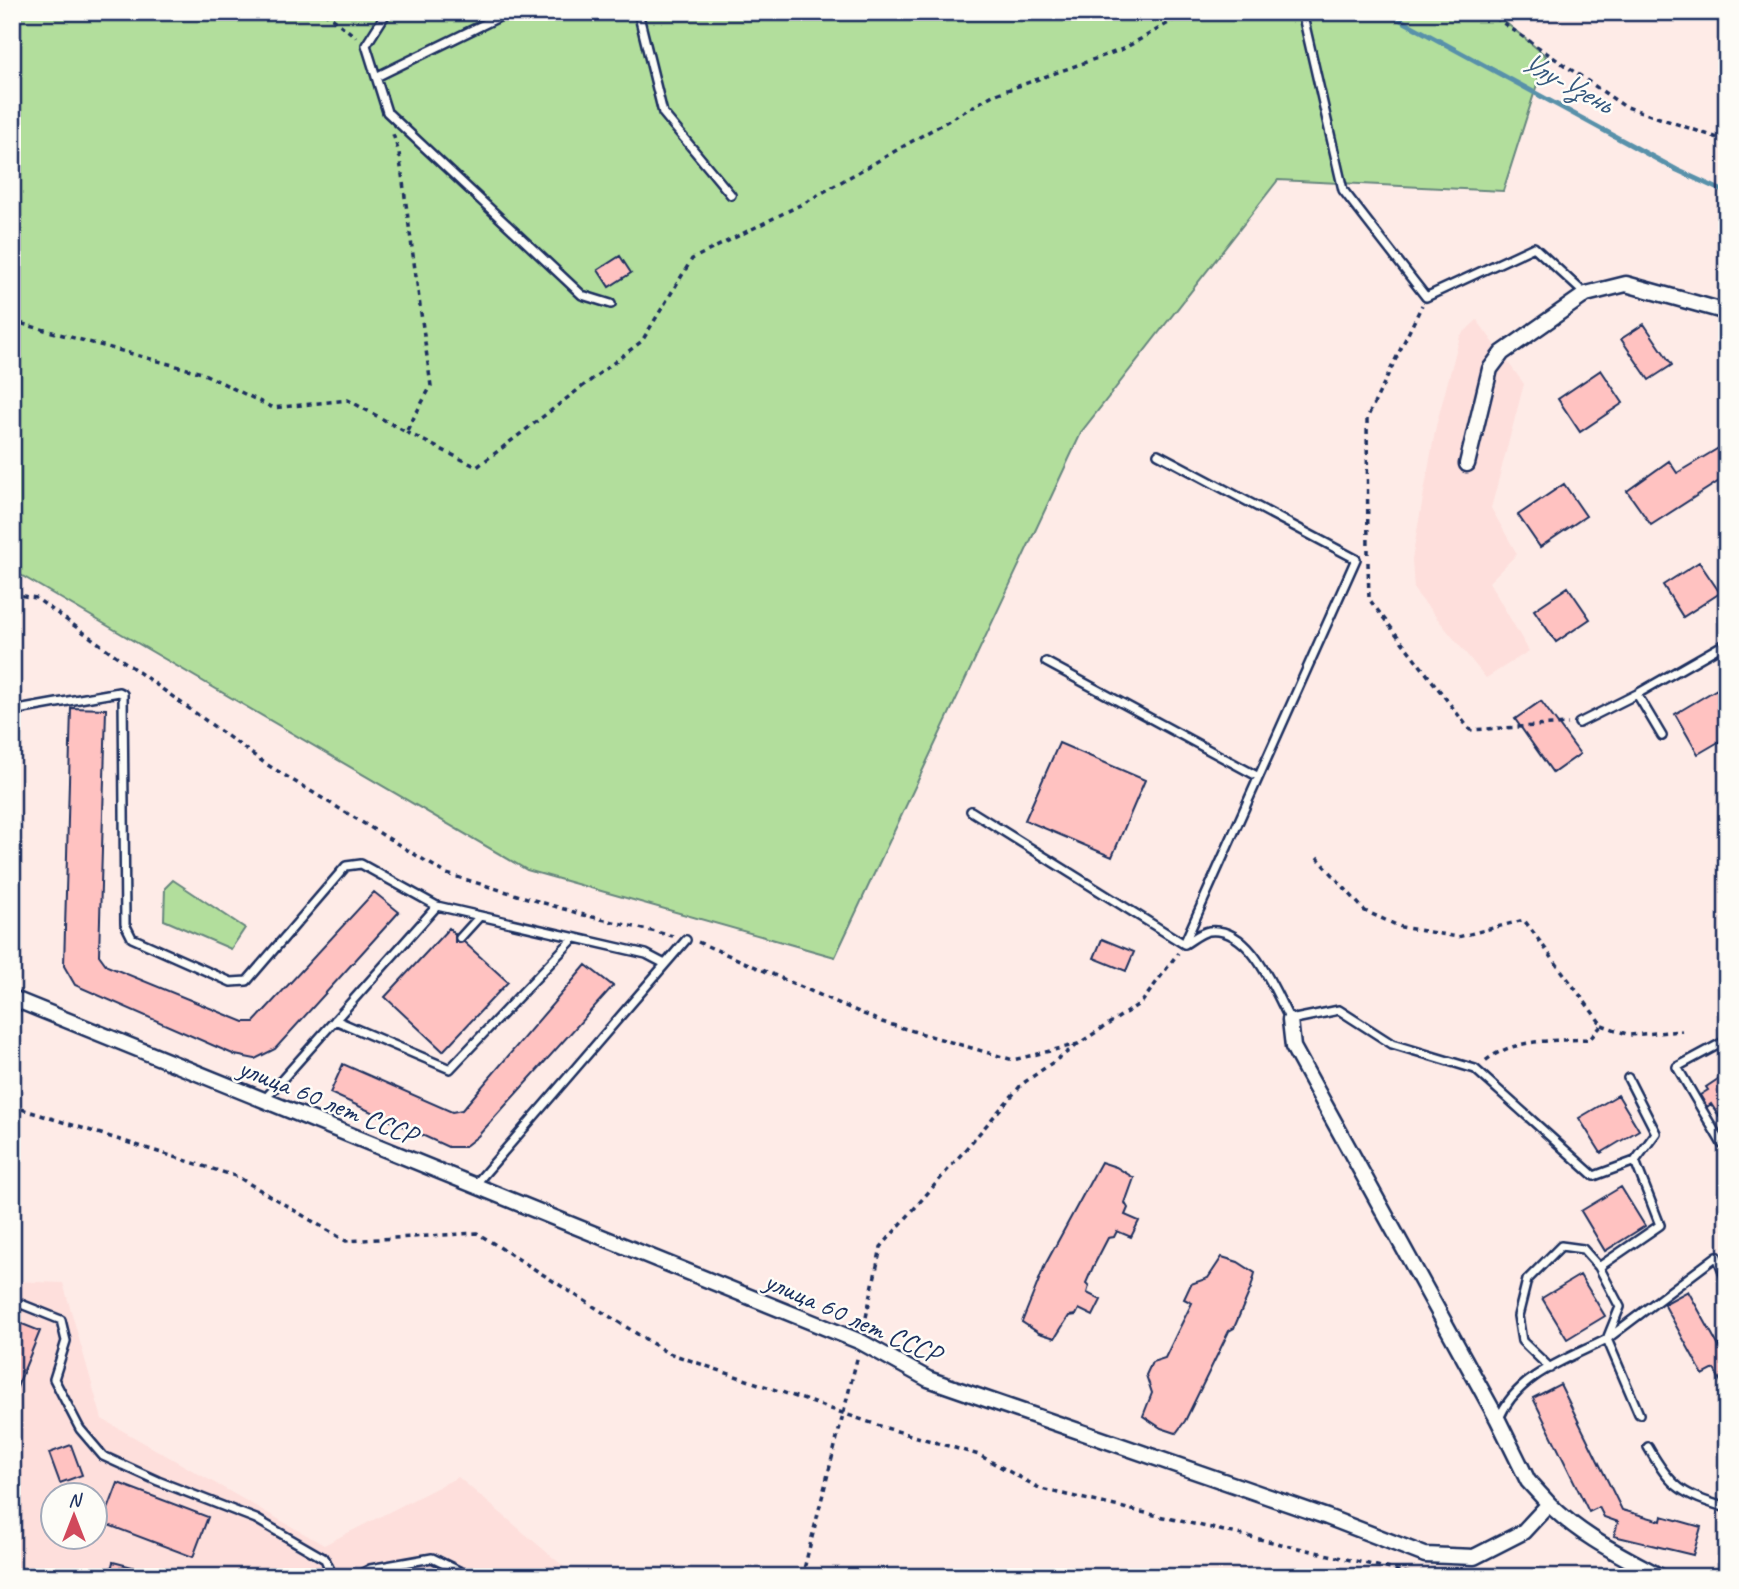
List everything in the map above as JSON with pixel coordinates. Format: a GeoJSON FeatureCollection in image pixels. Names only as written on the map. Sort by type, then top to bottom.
{"type":"FeatureCollection","features":[{"type":"Feature","properties":{"kind":"street"},"geometry":{"type":"LineString","coordinates":[[1467,464],[1490,369],[1502,353],[1586,294],[1626,285],[1727,312]]}},
{"type":"Feature","properties":{"kind":"street","name":"улица 60 лет СССР"},"geometry":{"type":"LineString","coordinates":[[12,998],[861,1342],[928,1378],[1327,1517],[1425,1555],[1474,1557],[1523,1532],[1549,1504]]}},
{"type":"Feature","properties":{"kind":"street"},"geometry":{"type":"LineString","coordinates":[[1290,1020],[1293,1047],[1498,1420],[1528,1481],[1571,1525],[1597,1543],[1661,1577]]}},
{"type":"Feature","properties":{"kind":"lane"},"geometry":{"type":"LineString","coordinates":[[387,12],[366,45],[387,112],[582,295],[611,304]]}},
{"type":"Feature","properties":{"kind":"lane"},"geometry":{"type":"LineString","coordinates":[[376,77],[509,12]]}},
{"type":"Feature","properties":{"kind":"lane"},"geometry":{"type":"LineString","coordinates":[[638,12],[663,113],[732,195]]}},
{"type":"Feature","properties":{"kind":"lane"},"geometry":{"type":"LineString","coordinates":[[1302,12],[1343,190],[1426,297],[1534,247],[1586,294]]}},
{"type":"Feature","properties":{"kind":"lane"},"geometry":{"type":"LineString","coordinates":[[1158,454],[1356,559],[1184,944]]}},
{"type":"Feature","properties":{"kind":"lane"},"geometry":{"type":"LineString","coordinates":[[1579,723],[1637,694],[1721,646],[1727,653]]}},
{"type":"Feature","properties":{"kind":"lane"},"geometry":{"type":"LineString","coordinates":[[1046,662],[1257,776]]}},
{"type":"Feature","properties":{"kind":"lane"},"geometry":{"type":"LineString","coordinates":[[12,711],[119,692],[123,694],[125,924],[132,938],[231,982],[247,981],[346,866],[354,863],[361,864],[437,906],[646,954],[665,964]]}},
{"type":"Feature","properties":{"kind":"lane"},"geometry":{"type":"LineString","coordinates":[[1637,694],[1662,736]]}},
{"type":"Feature","properties":{"kind":"lane"},"geometry":{"type":"LineString","coordinates":[[971,811],[1184,944]]}},
{"type":"Feature","properties":{"kind":"lane"},"geometry":{"type":"LineString","coordinates":[[263,1101],[437,906]]}},
{"type":"Feature","properties":{"kind":"lane"},"geometry":{"type":"LineString","coordinates":[[460,938],[481,916]]}},
{"type":"Feature","properties":{"kind":"lane"},"geometry":{"type":"LineString","coordinates":[[1184,944],[1208,931],[1230,934],[1255,953],[1290,1020],[1339,1010],[1392,1044],[1475,1069],[1594,1176],[1635,1161],[1656,1133],[1628,1078]]}},
{"type":"Feature","properties":{"kind":"lane"},"geometry":{"type":"LineString","coordinates":[[335,1020],[450,1069],[574,938]]}},
{"type":"Feature","properties":{"kind":"lane"},"geometry":{"type":"LineString","coordinates":[[474,1187],[686,940]]}},
{"type":"Feature","properties":{"kind":"lane"},"geometry":{"type":"LineString","coordinates":[[1722,1144],[1677,1066],[1727,1040]]}},
{"type":"Feature","properties":{"kind":"lane"},"geometry":{"type":"LineString","coordinates":[[1599,1267],[1660,1225],[1635,1161]]}},
{"type":"Feature","properties":{"kind":"lane"},"geometry":{"type":"LineString","coordinates":[[1550,1368],[1522,1341],[1518,1316],[1527,1280],[1561,1246],[1583,1249],[1599,1267],[1620,1307],[1607,1339],[1639,1415]]}},
{"type":"Feature","properties":{"kind":"lane"},"geometry":{"type":"LineString","coordinates":[[1498,1420],[1506,1401],[1521,1386],[1607,1339],[1717,1256],[1727,1282]]}},
{"type":"Feature","properties":{"kind":"lane"},"geometry":{"type":"LineString","coordinates":[[12,1307],[21,1304],[61,1320],[66,1341],[54,1378],[79,1429],[103,1456],[256,1519],[325,1559],[333,1577]]}},
{"type":"Feature","properties":{"kind":"lane"},"geometry":{"type":"LineString","coordinates":[[1648,1447],[1663,1472],[1686,1495],[1727,1508]]}},
{"type":"Feature","properties":{"kind":"lane"},"geometry":{"type":"LineString","coordinates":[[355,1577],[370,1569],[432,1558],[471,1577]]}},
{"type":"Feature","properties":{"kind":"path"},"geometry":{"type":"LineString","coordinates":[[324,12],[366,45]]}},
{"type":"Feature","properties":{"kind":"path"},"geometry":{"type":"LineString","coordinates":[[12,321],[202,373],[273,408],[348,400],[477,467],[642,341],[691,259],[806,202],[993,94],[1123,49],[1188,12]]}},
{"type":"Feature","properties":{"kind":"path"},"geometry":{"type":"LineString","coordinates":[[1487,12],[1624,106],[1727,141]]}},
{"type":"Feature","properties":{"kind":"path"},"geometry":{"type":"LineString","coordinates":[[387,112],[399,153],[431,386],[406,432]]}},
{"type":"Feature","properties":{"kind":"path"},"geometry":{"type":"LineString","coordinates":[[1426,297],[1367,418],[1369,599],[1470,730],[1579,723]]}},
{"type":"Feature","properties":{"kind":"path"},"geometry":{"type":"LineString","coordinates":[[12,594],[36,598],[266,764],[447,874],[584,915],[710,946],[882,1022],[1013,1060],[1077,1044]]}},
{"type":"Feature","properties":{"kind":"path"},"geometry":{"type":"LineString","coordinates":[[1317,857],[1365,911],[1401,927],[1458,937],[1524,920],[1602,1025],[1629,1035],[1682,1031]]}},
{"type":"Feature","properties":{"kind":"path"},"geometry":{"type":"LineString","coordinates":[[802,1577],[861,1342],[881,1247],[1022,1084],[1142,1002],[1184,944]]}},
{"type":"Feature","properties":{"kind":"path"},"geometry":{"type":"LineString","coordinates":[[1475,1069],[1500,1049],[1528,1043],[1590,1039],[1602,1025]]}},
{"type":"Feature","properties":{"kind":"path"},"geometry":{"type":"LineString","coordinates":[[12,1106],[238,1177],[346,1241],[477,1233],[666,1352],[844,1413],[979,1455],[1041,1489],[1425,1577]]}},
{"type":"Feature","properties":{"kind":"shaded area"},"geometry":{"type":"Polygon","coordinates":[[[1477,320],[1524,384],[1491,508],[1517,554],[1489,582],[1529,651],[1486,678],[1414,590],[1412,559],[1436,426],[1460,336],[1477,320]]]}},
{"type":"Feature","properties":{"kind":"shaded area"},"geometry":{"type":"Polygon","coordinates":[[[12,1281],[63,1283],[102,1419],[324,1545],[458,1477],[576,1577],[12,1577],[12,1281]]]}},
{"type":"Feature","properties":{"kind":"green space"},"geometry":{"type":"Polygon","coordinates":[[[12,12],[1493,12],[1546,56],[1503,191],[1278,180],[1082,431],[835,957],[527,870],[12,570],[12,12]]]}},
{"type":"Feature","properties":{"kind":"green space"},"geometry":{"type":"Polygon","coordinates":[[[173,880],[245,928],[231,949],[164,920],[165,888],[173,880]]]}},
{"type":"Feature","properties":{"kind":"building"},"geometry":{"type":"Polygon","coordinates":[[[620,256],[631,273],[609,287],[598,270],[620,256]]]}},
{"type":"Feature","properties":{"kind":"building"},"geometry":{"type":"Polygon","coordinates":[[[1644,324],[1672,365],[1649,380],[1621,339],[1644,324]]]}},
{"type":"Feature","properties":{"kind":"building"},"geometry":{"type":"Polygon","coordinates":[[[1601,370],[1623,403],[1580,432],[1558,399],[1601,370]]]}},
{"type":"Feature","properties":{"kind":"building"},"geometry":{"type":"Polygon","coordinates":[[[1727,443],[1727,476],[1651,525],[1627,491],[1669,461],[1677,473],[1727,443]]]}},
{"type":"Feature","properties":{"kind":"building"},"geometry":{"type":"Polygon","coordinates":[[[1564,484],[1586,516],[1540,547],[1518,515],[1564,484]]]}},
{"type":"Feature","properties":{"kind":"building"},"geometry":{"type":"Polygon","coordinates":[[[1699,562],[1720,593],[1683,617],[1663,585],[1699,562]]]}},
{"type":"Feature","properties":{"kind":"building"},"geometry":{"type":"Polygon","coordinates":[[[1568,587],[1590,619],[1556,642],[1534,610],[1568,587]]]}},
{"type":"Feature","properties":{"kind":"building"},"geometry":{"type":"Polygon","coordinates":[[[1717,689],[1727,705],[1727,737],[1698,754],[1675,714],[1717,689]]]}},
{"type":"Feature","properties":{"kind":"building"},"geometry":{"type":"Polygon","coordinates":[[[1541,701],[1580,754],[1553,773],[1515,719],[1541,701]]]}},
{"type":"Feature","properties":{"kind":"building"},"geometry":{"type":"Polygon","coordinates":[[[71,708],[106,709],[99,955],[107,966],[244,1022],[254,1022],[374,892],[399,912],[275,1049],[255,1059],[235,1055],[75,985],[64,966],[71,708]]]}},
{"type":"Feature","properties":{"kind":"building"},"geometry":{"type":"Polygon","coordinates":[[[1059,743],[1145,780],[1112,857],[1025,820],[1059,743]]]}},
{"type":"Feature","properties":{"kind":"building"},"geometry":{"type":"Polygon","coordinates":[[[449,928],[455,934],[455,942],[464,942],[508,982],[443,1051],[385,997],[449,928]]]}},
{"type":"Feature","properties":{"kind":"building"},"geometry":{"type":"Polygon","coordinates":[[[1102,939],[1134,952],[1126,971],[1094,958],[1102,939]]]}},
{"type":"Feature","properties":{"kind":"building"},"geometry":{"type":"Polygon","coordinates":[[[586,965],[613,986],[478,1136],[464,1147],[448,1147],[330,1093],[343,1064],[452,1112],[462,1110],[586,965]]]}},
{"type":"Feature","properties":{"kind":"building"},"geometry":{"type":"Polygon","coordinates":[[[1727,1073],[1727,1128],[1711,1104],[1707,1107],[1700,1095],[1708,1090],[1706,1087],[1727,1073]]]}},
{"type":"Feature","properties":{"kind":"building"},"geometry":{"type":"Polygon","coordinates":[[[1618,1095],[1639,1130],[1601,1153],[1579,1118],[1618,1095]]]}},
{"type":"Feature","properties":{"kind":"building"},"geometry":{"type":"Polygon","coordinates":[[[1101,1162],[1134,1178],[1125,1203],[1128,1208],[1125,1215],[1139,1221],[1131,1237],[1117,1231],[1114,1237],[1108,1238],[1093,1267],[1086,1283],[1089,1286],[1087,1293],[1101,1300],[1093,1316],[1079,1309],[1076,1315],[1069,1316],[1055,1338],[1039,1333],[1022,1322],[1045,1265],[1101,1162]]]}},
{"type":"Feature","properties":{"kind":"building"},"geometry":{"type":"Polygon","coordinates":[[[1621,1187],[1645,1226],[1605,1251],[1581,1211],[1621,1187]]]}},
{"type":"Feature","properties":{"kind":"building"},"geometry":{"type":"Polygon","coordinates":[[[1222,1257],[1238,1262],[1255,1273],[1234,1328],[1229,1331],[1185,1421],[1176,1433],[1161,1428],[1143,1416],[1152,1393],[1146,1375],[1152,1362],[1165,1358],[1192,1303],[1184,1299],[1191,1284],[1208,1278],[1222,1257]]]}},
{"type":"Feature","properties":{"kind":"building"},"geometry":{"type":"Polygon","coordinates":[[[1580,1275],[1605,1316],[1567,1339],[1542,1298],[1580,1275]]]}},
{"type":"Feature","properties":{"kind":"building"},"geometry":{"type":"Polygon","coordinates":[[[1688,1291],[1727,1361],[1727,1393],[1714,1369],[1703,1375],[1664,1304],[1688,1291]]]}},
{"type":"Feature","properties":{"kind":"building"},"geometry":{"type":"Polygon","coordinates":[[[12,1320],[40,1331],[13,1397],[12,1397],[12,1320]]]}},
{"type":"Feature","properties":{"kind":"building"},"geometry":{"type":"Polygon","coordinates":[[[1560,1384],[1622,1510],[1661,1521],[1662,1516],[1701,1527],[1693,1555],[1614,1536],[1618,1522],[1604,1517],[1599,1507],[1589,1512],[1533,1398],[1560,1384]]]}},
{"type":"Feature","properties":{"kind":"building"},"geometry":{"type":"Polygon","coordinates":[[[71,1445],[82,1475],[59,1480],[49,1453],[71,1445]]]}},
{"type":"Feature","properties":{"kind":"building"},"geometry":{"type":"Polygon","coordinates":[[[118,1483],[208,1517],[193,1557],[108,1525],[108,1510],[118,1483]]]}},
{"type":"Feature","properties":{"kind":"building"},"geometry":{"type":"Polygon","coordinates":[[[113,1562],[152,1572],[152,1577],[109,1577],[113,1562]]]}},
{"type":"Feature","properties":{"kind":"waterway","name":"Улу-Узень"},"geometry":{"type":"LineString","coordinates":[[1386,12],[1677,170],[1727,193]]}}]}
